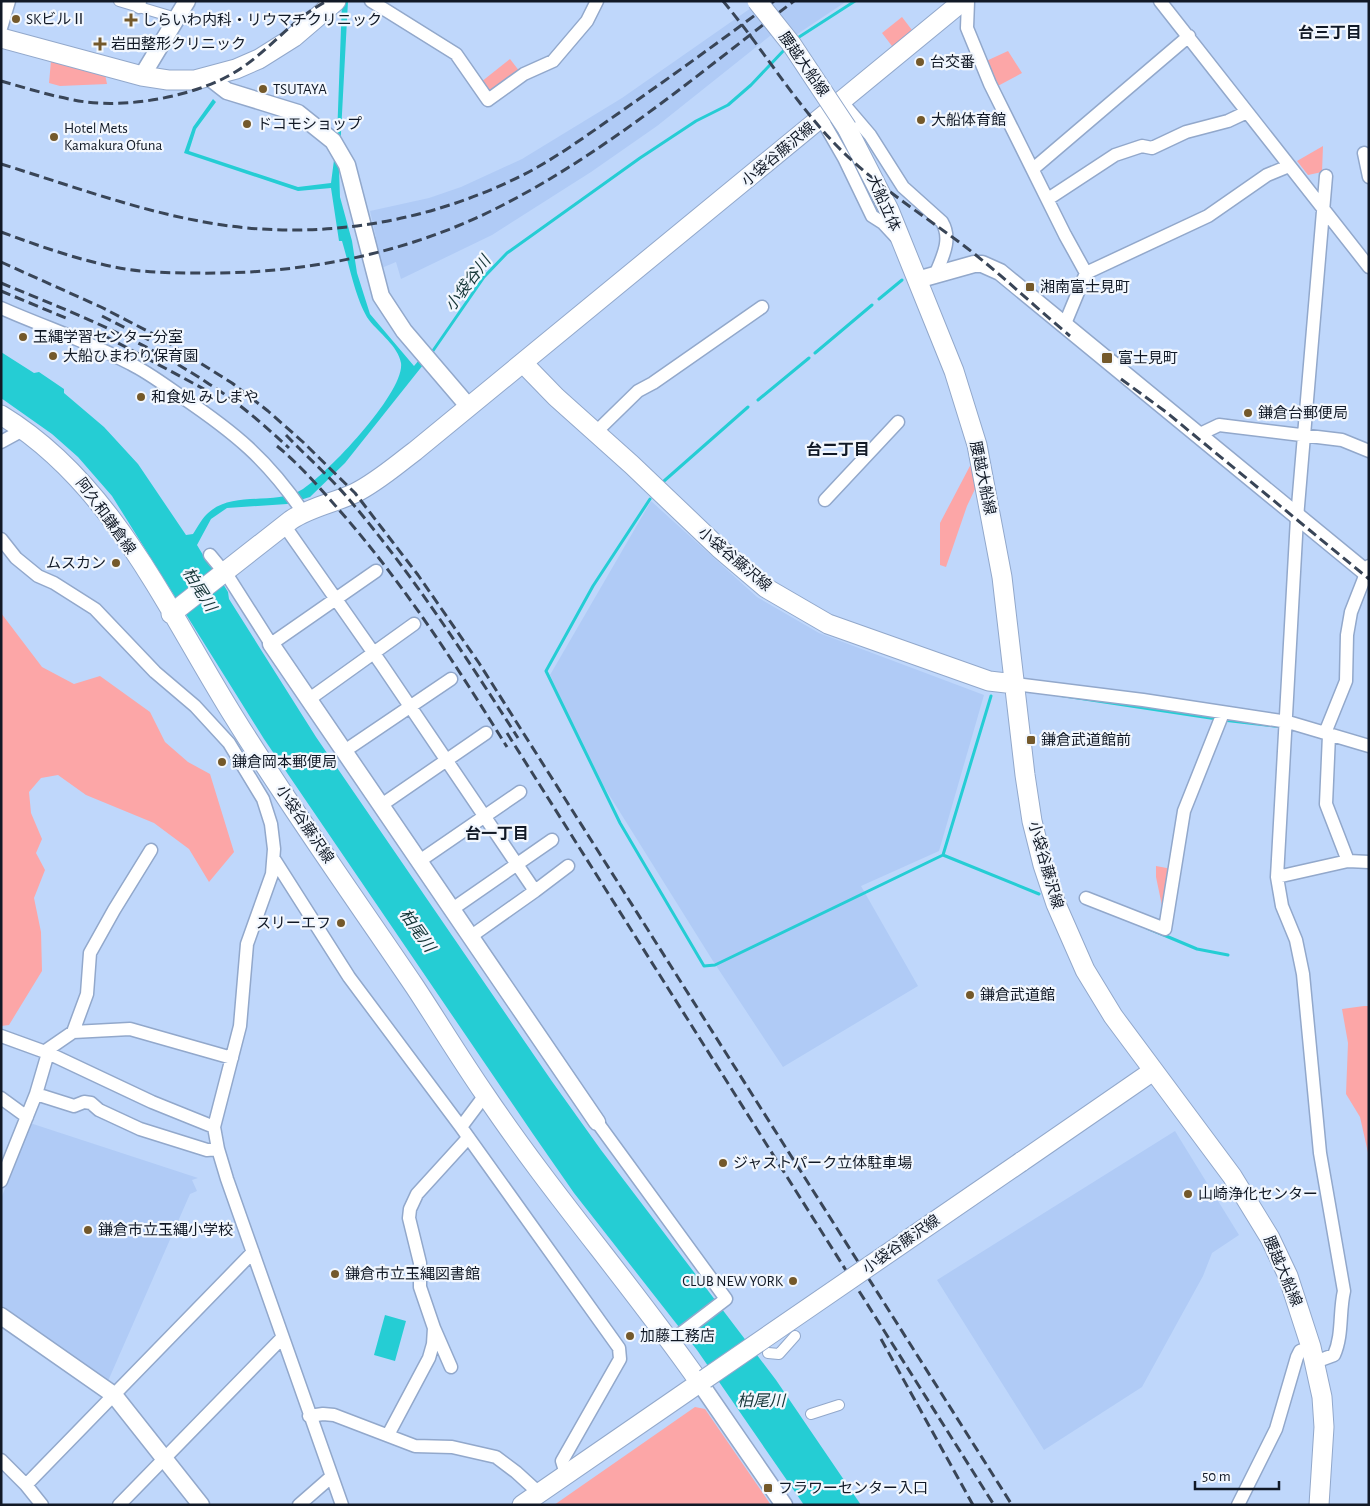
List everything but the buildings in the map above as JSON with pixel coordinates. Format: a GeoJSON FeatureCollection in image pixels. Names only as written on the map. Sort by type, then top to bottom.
{"type":"FeatureCollection","features":[{"type":"Feature","properties":{"kind":"main road"},"geometry":{"type":"LineString","coordinates":[[1,38],[142,76],[182,81],[209,77],[251,63],[279,48],[336,1]]}},
{"type":"Feature","properties":{"kind":"main road","name":"腰越大船線"},"geometry":{"type":"LineString","coordinates":[[757,1],[797,52],[847,128]]}},
{"type":"Feature","properties":{"kind":"main road","name":"小袋谷藤沢線"},"geometry":{"type":"LineString","coordinates":[[702,1381],[673,1340],[604,1256],[485,1095],[234,716],[171,614],[284,525],[300,508],[355,493],[382,476],[523,363],[963,1]]}},
{"type":"Feature","properties":{"kind":"main road","name":"大船立体"},"geometry":{"type":"LineString","coordinates":[[847,128],[878,186],[917,280]]}},
{"type":"Feature","properties":{"kind":"main road","name":"腰越大船線"},"geometry":{"type":"LineString","coordinates":[[917,280],[954,371],[982,466],[1002,577],[1015,684]]}},
{"type":"Feature","properties":{"kind":"main road","name":"小袋谷藤沢線"},"geometry":{"type":"LineString","coordinates":[[522,1505],[1153,1071],[1113,1016],[1085,970],[1056,904],[1043,865],[1032,821],[1015,684],[989,681],[828,624],[804,612],[749,575],[556,397],[523,363]]}},
{"type":"Feature","properties":{"kind":"main road","name":"阿久和鎌倉線"},"geometry":{"type":"LineString","coordinates":[[1,415],[48,448],[77,475],[96,497],[126,541],[171,614]]}},
{"type":"Feature","properties":{"kind":"main road","name":"腰越大船線"},"geometry":{"type":"LineString","coordinates":[[1153,1071],[1232,1176],[1258,1217],[1288,1276],[1313,1355],[1322,1397],[1324,1427],[1319,1505]]}},
{"type":"Feature","properties":{"kind":"street"},"geometry":{"type":"LineString","coordinates":[[1,28],[9,1]]}},
{"type":"Feature","properties":{"kind":"street"},"geometry":{"type":"LineString","coordinates":[[119,1],[139,4],[176,18]]}},
{"type":"Feature","properties":{"kind":"street"},"geometry":{"type":"LineString","coordinates":[[142,76],[186,1]]}},
{"type":"Feature","properties":{"kind":"street"},"geometry":{"type":"LineString","coordinates":[[371,1],[456,54],[488,100],[524,74],[553,61],[587,21],[597,1]]}},
{"type":"Feature","properties":{"kind":"street"},"geometry":{"type":"LineString","coordinates":[[968,1],[967,28],[990,84],[1086,273]]}},
{"type":"Feature","properties":{"kind":"street"},"geometry":{"type":"LineString","coordinates":[[1160,1],[1369,267]]}},
{"type":"Feature","properties":{"kind":"street"},"geometry":{"type":"LineString","coordinates":[[1033,169],[1189,36]]}},
{"type":"Feature","properties":{"kind":"street"},"geometry":{"type":"LineString","coordinates":[[209,77],[227,91],[298,113],[332,141],[349,174],[381,296],[404,331],[469,407]]}},
{"type":"Feature","properties":{"kind":"street"},"geometry":{"type":"LineString","coordinates":[[841,101],[870,135],[903,187],[942,222],[946,230],[945,249],[936,273]]}},
{"type":"Feature","properties":{"kind":"street"},"geometry":{"type":"LineString","coordinates":[[1048,199],[1121,153],[1142,146],[1152,148],[1186,132],[1228,121],[1247,112]]}},
{"type":"Feature","properties":{"kind":"street"},"geometry":{"type":"LineString","coordinates":[[821,118],[844,158],[872,216],[883,223],[904,247]]}},
{"type":"Feature","properties":{"kind":"street"},"geometry":{"type":"LineString","coordinates":[[1364,153],[1369,176]]}},
{"type":"Feature","properties":{"kind":"street"},"geometry":{"type":"LineString","coordinates":[[1064,326],[1086,273],[1208,216],[1267,175],[1289,166]]}},
{"type":"Feature","properties":{"kind":"street"},"geometry":{"type":"LineString","coordinates":[[1238,1505],[1276,1429],[1300,1351],[1313,1355],[1334,1354],[1338,1346],[1340,1307],[1344,1291],[1320,1153],[1304,974],[1296,940],[1282,906],[1278,877],[1288,722],[1297,518],[1326,176]]}},
{"type":"Feature","properties":{"kind":"street"},"geometry":{"type":"LineString","coordinates":[[917,280],[936,273],[974,264],[992,268],[1297,518],[1368,572],[1351,612],[1347,635],[1346,681],[1327,734],[1326,804],[1348,861]]}},
{"type":"Feature","properties":{"kind":"street"},"geometry":{"type":"LineString","coordinates":[[596,432],[638,391],[653,383],[762,307]]}},
{"type":"Feature","properties":{"kind":"street"},"geometry":{"type":"LineString","coordinates":[[1,308],[133,364],[234,434],[267,464],[300,508]]}},
{"type":"Feature","properties":{"kind":"street"},"geometry":{"type":"LineString","coordinates":[[825,500],[898,422]]}},
{"type":"Feature","properties":{"kind":"street"},"geometry":{"type":"LineString","coordinates":[[1198,435],[1219,425],[1342,440],[1369,451]]}},
{"type":"Feature","properties":{"kind":"street"},"geometry":{"type":"LineString","coordinates":[[1,442],[23,430]]}},
{"type":"Feature","properties":{"kind":"street"},"geometry":{"type":"LineString","coordinates":[[284,525],[374,653],[535,891]]}},
{"type":"Feature","properties":{"kind":"street"},"geometry":{"type":"LineString","coordinates":[[1,539],[16,558],[38,576],[54,583],[95,609],[155,672],[195,706],[219,731],[263,799],[271,824],[274,859],[272,874],[247,944],[240,1026],[214,1127],[218,1150],[309,1416],[342,1505]]}},
{"type":"Feature","properties":{"kind":"street"},"geometry":{"type":"LineString","coordinates":[[210,555],[597,1122],[721,1290],[726,1299],[673,1340]]}},
{"type":"Feature","properties":{"kind":"street"},"geometry":{"type":"LineString","coordinates":[[271,644],[337,600],[376,571]]}},
{"type":"Feature","properties":{"kind":"street"},"geometry":{"type":"LineString","coordinates":[[308,700],[414,624]]}},
{"type":"Feature","properties":{"kind":"street"},"geometry":{"type":"LineString","coordinates":[[343,752],[451,680]]}},
{"type":"Feature","properties":{"kind":"street"},"geometry":{"type":"LineString","coordinates":[[1015,684],[1143,700],[1288,722],[1369,746]]}},
{"type":"Feature","properties":{"kind":"street"},"geometry":{"type":"LineString","coordinates":[[1086,898],[1165,929],[1184,811],[1223,713]]}},
{"type":"Feature","properties":{"kind":"street"},"geometry":{"type":"LineString","coordinates":[[219,731],[234,716]]}},
{"type":"Feature","properties":{"kind":"street"},"geometry":{"type":"LineString","coordinates":[[380,806],[486,733]]}},
{"type":"Feature","properties":{"kind":"street"},"geometry":{"type":"LineString","coordinates":[[418,862],[520,792]]}},
{"type":"Feature","properties":{"kind":"street"},"geometry":{"type":"LineString","coordinates":[[451,910],[552,840]]}},
{"type":"Feature","properties":{"kind":"street"},"geometry":{"type":"LineString","coordinates":[[1,1181],[36,1094],[46,1053],[73,1032],[86,994],[90,953],[151,850]]}},
{"type":"Feature","properties":{"kind":"street"},"geometry":{"type":"LineString","coordinates":[[274,859],[349,977],[619,1348],[620,1359],[562,1461],[566,1474]]}},
{"type":"Feature","properties":{"kind":"street"},"geometry":{"type":"LineString","coordinates":[[1278,877],[1348,861],[1369,862]]}},
{"type":"Feature","properties":{"kind":"street"},"geometry":{"type":"LineString","coordinates":[[470,937],[568,866]]}},
{"type":"Feature","properties":{"kind":"street"},"geometry":{"type":"LineString","coordinates":[[73,1032],[138,1030],[232,1058]]}},
{"type":"Feature","properties":{"kind":"street"},"geometry":{"type":"LineString","coordinates":[[1,1036],[46,1053],[152,1102],[214,1127]]}},
{"type":"Feature","properties":{"kind":"street"},"geometry":{"type":"LineString","coordinates":[[36,1094],[74,1106],[84,1102],[91,1103],[100,1110],[140,1129],[207,1150],[218,1150]]}},
{"type":"Feature","properties":{"kind":"street"},"geometry":{"type":"LineString","coordinates":[[425,1365],[435,1361],[451,1367],[434,1328],[420,1287],[420,1263],[408,1218],[410,1208],[417,1194],[464,1133],[485,1095]]}},
{"type":"Feature","properties":{"kind":"street"},"geometry":{"type":"LineString","coordinates":[[1,1098],[27,1117]]}},
{"type":"Feature","properties":{"kind":"street"},"geometry":{"type":"LineString","coordinates":[[26,1485],[253,1252]]}},
{"type":"Feature","properties":{"kind":"street"},"geometry":{"type":"LineString","coordinates":[[1,1316],[114,1395],[201,1505]]}},
{"type":"Feature","properties":{"kind":"street"},"geometry":{"type":"LineString","coordinates":[[388,1435],[425,1365],[433,1344],[434,1328]]}},
{"type":"Feature","properties":{"kind":"street"},"geometry":{"type":"LineString","coordinates":[[768,1353],[779,1354],[795,1336]]}},
{"type":"Feature","properties":{"kind":"street"},"geometry":{"type":"LineString","coordinates":[[119,1505],[282,1338]]}},
{"type":"Feature","properties":{"kind":"street"},"geometry":{"type":"LineString","coordinates":[[702,1381],[784,1505]]}},
{"type":"Feature","properties":{"kind":"street"},"geometry":{"type":"LineString","coordinates":[[811,1414],[839,1405]]}},
{"type":"Feature","properties":{"kind":"street"},"geometry":{"type":"LineString","coordinates":[[309,1416],[334,1415],[415,1446],[452,1448],[496,1457],[539,1493]]}},
{"type":"Feature","properties":{"kind":"street"},"geometry":{"type":"LineString","coordinates":[[1,1460],[26,1485],[42,1505]]}},
{"type":"Feature","properties":{"kind":"street"},"geometry":{"type":"LineString","coordinates":[[300,1505],[331,1477]]}},
{"type":"Feature","properties":{"kind":"shaded area"},"geometry":{"type":"Polygon","coordinates":[[[761,1],[847,1],[784,43],[775,32],[657,126],[591,172],[492,235],[401,279],[396,262],[379,269],[371,238],[376,237],[370,211],[429,198],[461,187],[522,159],[622,98],[761,1]]]}},
{"type":"Feature","properties":{"kind":"shaded area"},"geometry":{"type":"Polygon","coordinates":[[[902,17],[915,34],[895,50],[882,33],[902,17]]]}},
{"type":"Feature","properties":{"kind":"shaded area"},"geometry":{"type":"Polygon","coordinates":[[[1008,51],[1022,73],[994,88],[984,62],[1008,51]]]}},
{"type":"Feature","properties":{"kind":"shaded area"},"geometry":{"type":"Polygon","coordinates":[[[510,59],[520,72],[489,93],[481,82],[510,59]]]}},
{"type":"Feature","properties":{"kind":"shaded area"},"geometry":{"type":"Polygon","coordinates":[[[51,61],[105,74],[107,84],[60,86],[49,83],[51,61]]]}},
{"type":"Feature","properties":{"kind":"shaded area"},"geometry":{"type":"Polygon","coordinates":[[[1323,146],[1322,172],[1308,175],[1297,161],[1323,146]]]}},
{"type":"Feature","properties":{"kind":"shaded area"},"geometry":{"type":"Polygon","coordinates":[[[971,464],[976,487],[967,506],[946,567],[940,565],[940,523],[971,464]]]}},
{"type":"Feature","properties":{"kind":"shaded area"},"geometry":{"type":"Polygon","coordinates":[[[651,501],[757,597],[819,633],[984,695],[939,851],[861,886],[918,986],[783,1067],[713,961],[593,769],[550,675],[651,501]]]}},
{"type":"Feature","properties":{"kind":"shaded area"},"geometry":{"type":"Polygon","coordinates":[[[1,613],[42,667],[74,684],[100,676],[150,712],[165,742],[188,762],[210,774],[234,852],[209,882],[189,849],[154,823],[86,795],[58,775],[41,778],[29,792],[31,813],[42,839],[36,853],[45,870],[34,898],[41,932],[42,971],[9,1025],[1,1026],[1,613]]]}},
{"type":"Feature","properties":{"kind":"shaded area"},"geometry":{"type":"Polygon","coordinates":[[[1156,866],[1172,869],[1165,920],[1156,877],[1156,866]]]}},
{"type":"Feature","properties":{"kind":"shaded area"},"geometry":{"type":"Polygon","coordinates":[[[1369,1006],[1369,1157],[1360,1117],[1346,1094],[1348,1043],[1342,1009],[1369,1006]]]}},
{"type":"Feature","properties":{"kind":"shaded area","name":"鎌倉市立玉縄小学校"},"geometry":{"type":"Polygon","coordinates":[[[30,1123],[198,1178],[192,1180],[197,1191],[190,1194],[108,1381],[1,1308],[1,1199],[30,1123]]]}},
{"type":"Feature","properties":{"kind":"shaded area"},"geometry":{"type":"Polygon","coordinates":[[[1175,1131],[1239,1235],[1212,1253],[1203,1276],[1142,1387],[1044,1450],[937,1280],[1175,1131]]]}},
{"type":"Feature","properties":{"kind":"shaded area"},"geometry":{"type":"Polygon","coordinates":[[[695,1407],[705,1409],[771,1505],[554,1505],[695,1407]]]}},
{"type":"Feature","properties":{"kind":"water","name":"柏尾川"},"geometry":{"type":"Polygon","coordinates":[[[342,1],[348,1],[339,170],[340,197],[352,241],[357,273],[370,314],[414,366],[419,360],[423,365],[345,463],[310,497],[287,504],[227,508],[211,519],[197,545],[209,565],[213,567],[228,592],[229,599],[316,737],[551,1080],[601,1150],[776,1380],[861,1505],[804,1505],[697,1350],[574,1193],[533,1134],[264,739],[112,496],[78,457],[52,434],[1,398],[1,352],[34,373],[39,372],[64,389],[64,393],[104,427],[138,464],[186,535],[193,534],[206,515],[216,507],[240,500],[279,497],[303,489],[329,467],[363,431],[391,393],[399,376],[401,363],[396,351],[369,320],[360,303],[342,241],[339,241],[331,188],[298,191],[184,153],[193,127],[213,99],[216,102],[196,129],[189,151],[298,187],[331,183],[337,137],[342,1]]]}},
{"type":"Feature","properties":{"kind":"water"},"geometry":{"type":"Polygon","coordinates":[[[385,1315],[406,1321],[395,1361],[374,1355],[385,1315]]]}},
{"type":"Feature","properties":{"kind":"waterway","name":"小袋谷川"},"geometry":{"type":"LineString","coordinates":[[796,39],[855,1]]}},
{"type":"Feature","properties":{"kind":"waterway","name":"小袋谷川"},"geometry":{"type":"LineString","coordinates":[[430,355],[484,277],[507,253],[640,158],[696,121],[728,105],[751,85],[786,48]]}},
{"type":"Feature","properties":{"kind":"waterway"},"geometry":{"type":"LineString","coordinates":[[879,299],[902,280]]}},
{"type":"Feature","properties":{"kind":"waterway"},"geometry":{"type":"LineString","coordinates":[[815,353],[872,305]]}},
{"type":"Feature","properties":{"kind":"waterway"},"geometry":{"type":"LineString","coordinates":[[758,400],[809,358]]}},
{"type":"Feature","properties":{"kind":"waterway"},"geometry":{"type":"LineString","coordinates":[[664,481],[748,407]]}},
{"type":"Feature","properties":{"kind":"waterway"},"geometry":{"type":"LineString","coordinates":[[650,499],[593,586],[546,671],[620,823],[704,966],[715,965],[943,855],[1039,894]]}},
{"type":"Feature","properties":{"kind":"waterway"},"geometry":{"type":"LineString","coordinates":[[1058,695],[1217,719]]}},
{"type":"Feature","properties":{"kind":"waterway"},"geometry":{"type":"LineString","coordinates":[[943,855],[991,696]]}},
{"type":"Feature","properties":{"kind":"waterway"},"geometry":{"type":"LineString","coordinates":[[1223,720],[1282,727]]}},
{"type":"Feature","properties":{"kind":"waterway"},"geometry":{"type":"LineString","coordinates":[[1147,928],[1197,949],[1228,955]]}},
{"type":"Feature","properties":{"kind":"railway"},"geometry":{"type":"LineString","coordinates":[[1,81],[54,96],[86,102],[124,103],[166,98],[206,86],[240,69],[303,16],[327,1]]}},
{"type":"Feature","properties":{"kind":"railway"},"geometry":{"type":"LineString","coordinates":[[723,1],[826,135],[843,152],[887,189],[977,256],[1070,336]]}},
{"type":"Feature","properties":{"kind":"railway"},"geometry":{"type":"LineString","coordinates":[[1,164],[143,208],[230,226],[306,230],[381,222],[453,204],[489,191],[523,175],[593,131],[774,1]]}},
{"type":"Feature","properties":{"kind":"railway"},"geometry":{"type":"LineString","coordinates":[[1,232],[88,261],[124,269],[158,272],[231,273],[270,270],[346,260],[383,251],[456,227],[532,190],[610,140],[685,86],[794,1]]}},
{"type":"Feature","properties":{"kind":"railway"},"geometry":{"type":"LineString","coordinates":[[1,262],[101,307],[159,337],[232,383],[303,442],[355,493],[418,575],[479,663],[1012,1505]]}},
{"type":"Feature","properties":{"kind":"railway"},"geometry":{"type":"LineString","coordinates":[[1,283],[108,328],[159,354],[220,391],[260,422],[289,448]]}},
{"type":"Feature","properties":{"kind":"railway"},"geometry":{"type":"LineString","coordinates":[[1,291],[66,318]]}},
{"type":"Feature","properties":{"kind":"railway"},"geometry":{"type":"LineString","coordinates":[[102,316],[149,340]]}},
{"type":"Feature","properties":{"kind":"railway"},"geometry":{"type":"LineString","coordinates":[[105,336],[204,389]]}},
{"type":"Feature","properties":{"kind":"railway"},"geometry":{"type":"LineString","coordinates":[[1121,379],[1166,412],[1369,579]]}},
{"type":"Feature","properties":{"kind":"railway"},"geometry":{"type":"LineString","coordinates":[[286,435],[340,489],[371,525],[415,584],[518,738]]}},
{"type":"Feature","properties":{"kind":"railway"},"geometry":{"type":"LineString","coordinates":[[277,446],[318,486],[386,567],[449,656],[507,747]]}},
{"type":"Feature","properties":{"kind":"railway"},"geometry":{"type":"LineString","coordinates":[[507,733],[994,1505]]}},
{"type":"Feature","properties":{"kind":"railway"},"geometry":{"type":"LineString","coordinates":[[881,1339],[973,1505]]}},
{"type":"Feature","properties":{"kind":"place","name":"SKビルⅡ"},"geometry":{"type":"Point","coordinates":[16,19]}},
{"type":"Feature","properties":{"kind":"place","name":"しらいわ内科・リウマチクリニック"},"geometry":{"type":"Point","coordinates":[131,20]}},
{"type":"Feature","properties":{"kind":"place","name":"岩田整形クリニック"},"geometry":{"type":"Point","coordinates":[100,44]}},
{"type":"Feature","properties":{"kind":"place","name":"台交番"},"geometry":{"type":"Point","coordinates":[920,62]}},
{"type":"Feature","properties":{"kind":"place","name":"TSUTAYA"},"geometry":{"type":"Point","coordinates":[263,89]}},
{"type":"Feature","properties":{"kind":"place","name":"大船体育館"},"geometry":{"type":"Point","coordinates":[921,120]}},
{"type":"Feature","properties":{"kind":"place","name":"ドコモショップ"},"geometry":{"type":"Point","coordinates":[247,124]}},
{"type":"Feature","properties":{"kind":"place","name":"Hotel Mets Kamakura Ofuna"},"geometry":{"type":"Point","coordinates":[54,137]}},
{"type":"Feature","properties":{"kind":"place","name":"湘南富士見町"},"geometry":{"type":"Point","coordinates":[1030,287]}},
{"type":"Feature","properties":{"kind":"place","name":"玉縄学習センター分室"},"geometry":{"type":"Point","coordinates":[23,337]}},
{"type":"Feature","properties":{"kind":"place","name":"大船ひまわり保育園"},"geometry":{"type":"Point","coordinates":[53,356]}},
{"type":"Feature","properties":{"kind":"place","name":"富士見町"},"geometry":{"type":"Point","coordinates":[1107,358]}},
{"type":"Feature","properties":{"kind":"place","name":"和食処 みしまや"},"geometry":{"type":"Point","coordinates":[141,397]}},
{"type":"Feature","properties":{"kind":"place","name":"鎌倉台郵便局"},"geometry":{"type":"Point","coordinates":[1248,413]}},
{"type":"Feature","properties":{"kind":"place","name":"ムスカン"},"geometry":{"type":"Point","coordinates":[116,563]}},
{"type":"Feature","properties":{"kind":"place","name":"鎌倉武道館前"},"geometry":{"type":"Point","coordinates":[1031,740]}},
{"type":"Feature","properties":{"kind":"place","name":"鎌倉岡本郵便局"},"geometry":{"type":"Point","coordinates":[222,762]}},
{"type":"Feature","properties":{"kind":"place","name":"スリーエフ"},"geometry":{"type":"Point","coordinates":[341,923]}},
{"type":"Feature","properties":{"kind":"place","name":"鎌倉武道館"},"geometry":{"type":"Point","coordinates":[970,995]}},
{"type":"Feature","properties":{"kind":"place","name":"ジャストパーク立体駐車場"},"geometry":{"type":"Point","coordinates":[723,1163]}},
{"type":"Feature","properties":{"kind":"place","name":"山崎浄化センター"},"geometry":{"type":"Point","coordinates":[1188,1194]}},
{"type":"Feature","properties":{"kind":"place","name":"鎌倉市立玉縄小学校"},"geometry":{"type":"Point","coordinates":[88,1230]}},
{"type":"Feature","properties":{"kind":"place","name":"鎌倉市立玉縄図書館"},"geometry":{"type":"Point","coordinates":[335,1274]}},
{"type":"Feature","properties":{"kind":"place","name":"CLUB NEW YORK"},"geometry":{"type":"Point","coordinates":[793,1281]}},
{"type":"Feature","properties":{"kind":"place","name":"加藤工務店"},"geometry":{"type":"Point","coordinates":[630,1336]}},
{"type":"Feature","properties":{"kind":"place","name":"フラワーセンター入口"},"geometry":{"type":"Point","coordinates":[768,1488]}},
{"type":"Feature","properties":{"kind":"district","name":"台三丁目"},"geometry":{"type":"Point","coordinates":[1330,32]}},
{"type":"Feature","properties":{"kind":"district","name":"台二丁目"},"geometry":{"type":"Point","coordinates":[838,449]}},
{"type":"Feature","properties":{"kind":"district","name":"台一丁目"},"geometry":{"type":"Point","coordinates":[497,833]}}]}
